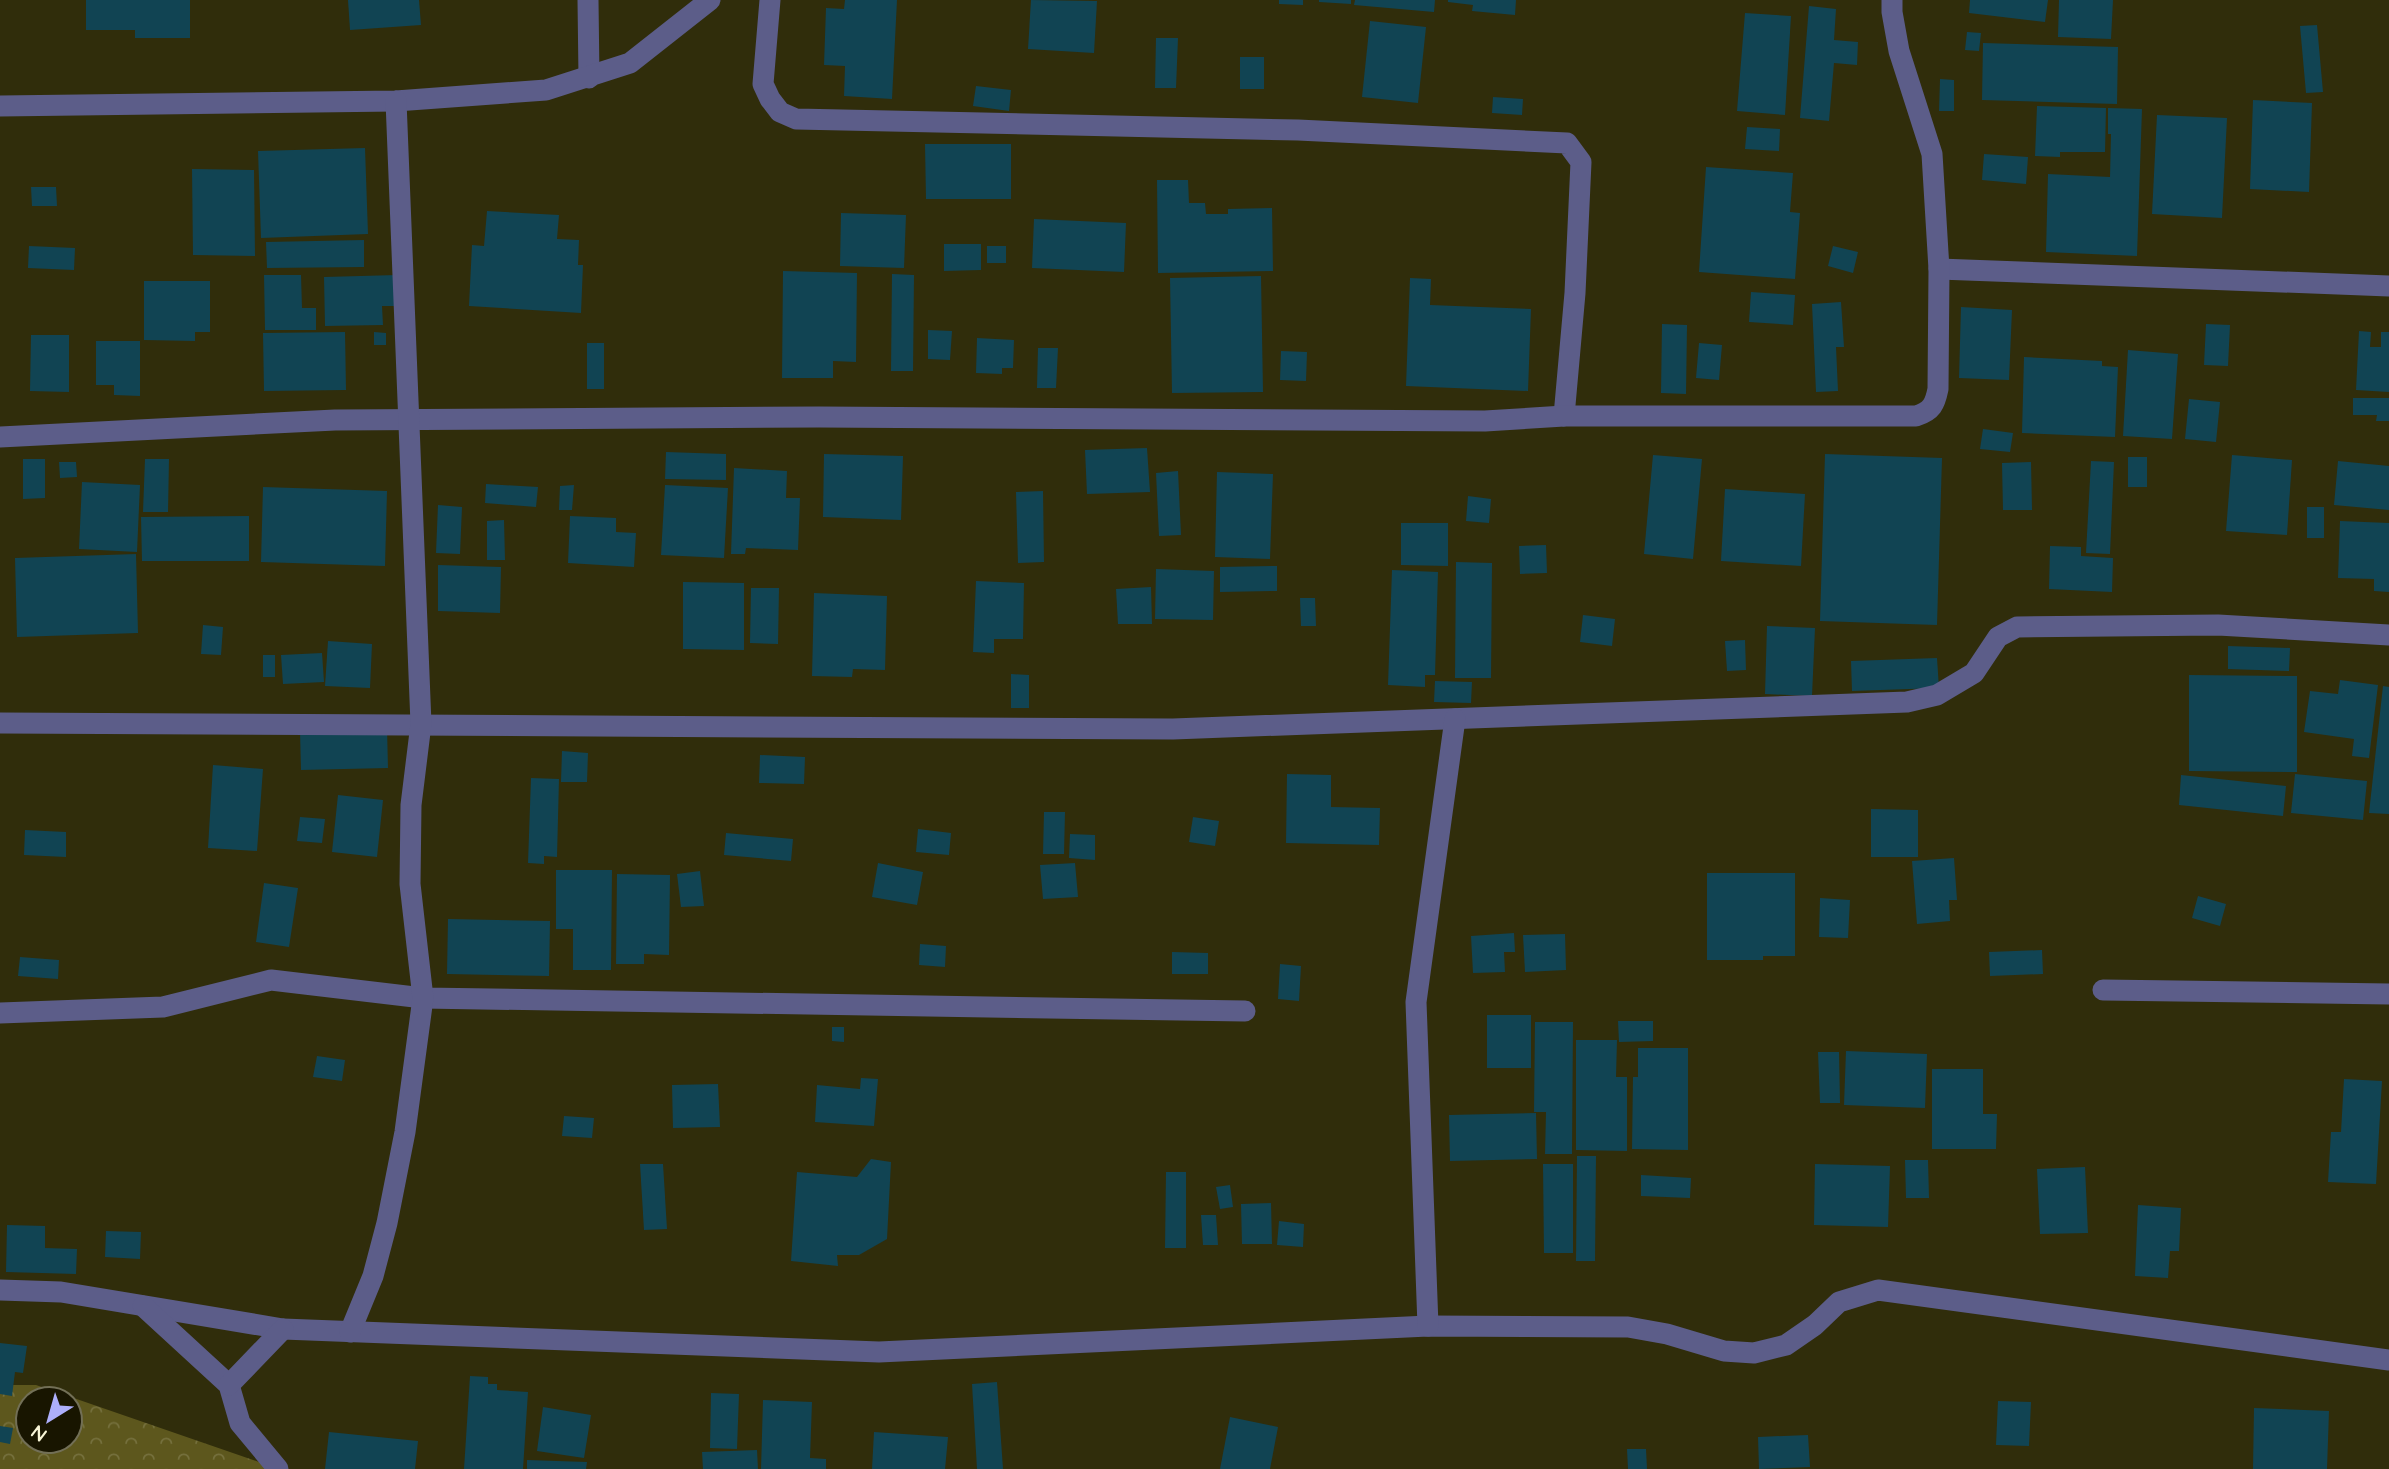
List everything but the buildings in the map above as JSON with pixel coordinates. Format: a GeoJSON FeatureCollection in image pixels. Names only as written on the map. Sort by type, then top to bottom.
{"type":"FeatureCollection","features":[{"type":"Feature","properties":{"kind":"street"},"geometry":{"type":"LineString","coordinates":[[588,0],[589,78]]}},
{"type":"Feature","properties":{"kind":"street"},"geometry":{"type":"LineString","coordinates":[[0,106],[396,101],[545,90],[630,63],[709,0]]}},
{"type":"Feature","properties":{"kind":"street"},"geometry":{"type":"LineString","coordinates":[[770,0],[763,85],[780,112],[796,119],[1298,130],[1567,143],[1581,162],[1575,293],[1564,416]]}},
{"type":"Feature","properties":{"kind":"street"},"geometry":{"type":"LineString","coordinates":[[0,437],[335,420],[860,417],[1485,421],[1564,416],[1916,416],[1926,413],[1935,404],[1938,389],[1939,269],[1932,154],[1899,51],[1892,0]]}},
{"type":"Feature","properties":{"kind":"street"},"geometry":{"type":"LineString","coordinates":[[351,1332],[373,1276],[387,1223],[405,1132],[424,998],[410,884],[411,806],[421,724],[396,101]]}},
{"type":"Feature","properties":{"kind":"street"},"geometry":{"type":"LineString","coordinates":[[1939,269],[2389,286]]}},
{"type":"Feature","properties":{"kind":"street"},"geometry":{"type":"LineString","coordinates":[[0,723],[1173,729],[1455,719],[1907,702],[1937,695],[1974,673],[1998,636],[2017,627],[2218,625],[2389,635]]}},
{"type":"Feature","properties":{"kind":"street"},"geometry":{"type":"LineString","coordinates":[[1428,1325],[1416,1002],[1455,719]]}},
{"type":"Feature","properties":{"kind":"street"},"geometry":{"type":"LineString","coordinates":[[0,1013],[163,1007],[271,980],[424,998],[1245,1011]]}},
{"type":"Feature","properties":{"kind":"street"},"geometry":{"type":"LineString","coordinates":[[2103,990],[2389,994]]}},
{"type":"Feature","properties":{"kind":"street"},"geometry":{"type":"LineString","coordinates":[[0,1290],[61,1292],[283,1329],[879,1352],[1428,1325],[1628,1327],[1667,1334],[1724,1351],[1754,1353],[1786,1345],[1815,1325],[1839,1301],[1878,1290],[2389,1360]]}},
{"type":"Feature","properties":{"kind":"street"},"geometry":{"type":"LineString","coordinates":[[143,1306],[229,1385],[240,1423],[278,1469]]}},
{"type":"Feature","properties":{"kind":"street"},"geometry":{"type":"LineString","coordinates":[[229,1385],[283,1329]]}},
{"type":"Feature","properties":{"kind":"green space"},"geometry":{"type":"Polygon","coordinates":[[[0,1385],[14,1385],[14,1455],[84,1455],[84,1402],[279,1469],[0,1469],[0,1385]]]}}]}
